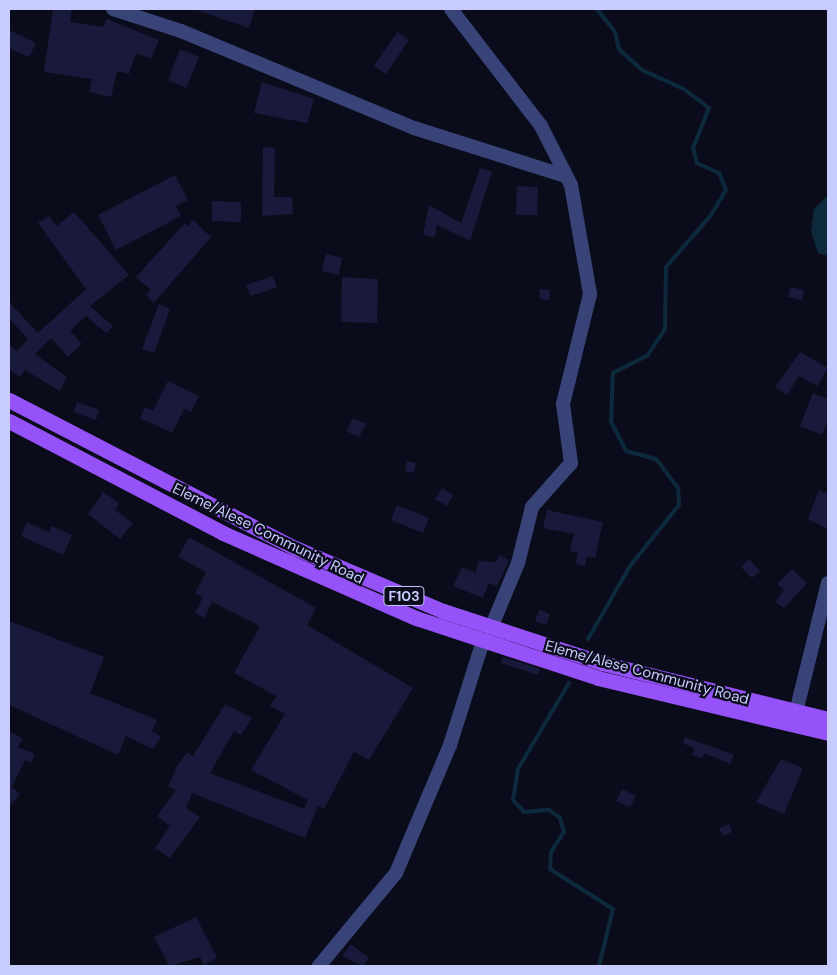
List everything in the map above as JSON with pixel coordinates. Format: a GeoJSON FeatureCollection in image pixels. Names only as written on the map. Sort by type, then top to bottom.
{"type":"FeatureCollection","features":[{"type":"Feature","properties":{"kind":"main road","name":"Eleme/Alese Community Road"},"geometry":{"type":"LineString","coordinates":[[9,400],[295,548],[487,634],[598,678],[828,733]]}},
{"type":"Feature","properties":{"kind":"main road","name":"Eleme/Alese Community Road"},"geometry":{"type":"LineString","coordinates":[[9,421],[111,478],[302,570],[487,634],[828,719]]}},
{"type":"Feature","properties":{"kind":"street"},"geometry":{"type":"LineString","coordinates":[[113,9],[181,32],[414,128],[562,175]]}},
{"type":"Feature","properties":{"kind":"street"},"geometry":{"type":"LineString","coordinates":[[319,966],[396,873],[450,745],[487,634],[518,563],[532,507],[571,464],[563,404],[590,294],[574,193],[562,175],[541,126],[451,9]]}},
{"type":"Feature","properties":{"kind":"street"},"geometry":{"type":"LineString","coordinates":[[796,712],[828,583]]}},
{"type":"Feature","properties":{"kind":"water"},"geometry":{"type":"Polygon","coordinates":[[[828,195],[828,256],[818,253],[811,231],[814,209],[828,195]]]}},
{"type":"Feature","properties":{"kind":"building"},"geometry":{"type":"Polygon","coordinates":[[[53,9],[72,9],[70,22],[103,27],[107,19],[159,40],[151,59],[136,53],[129,74],[117,71],[111,97],[89,92],[92,79],[44,72],[53,9]]]}},
{"type":"Feature","properties":{"kind":"building"},"geometry":{"type":"Polygon","coordinates":[[[193,9],[255,9],[249,28],[193,9]]]}},
{"type":"Feature","properties":{"kind":"building"},"geometry":{"type":"Polygon","coordinates":[[[9,30],[36,43],[29,57],[9,48],[9,30]]]}},
{"type":"Feature","properties":{"kind":"building"},"geometry":{"type":"Polygon","coordinates":[[[397,32],[409,40],[386,74],[374,66],[397,32]]]}},
{"type":"Feature","properties":{"kind":"building"},"geometry":{"type":"Polygon","coordinates":[[[180,49],[199,57],[186,88],[168,80],[180,49]]]}},
{"type":"Feature","properties":{"kind":"building"},"geometry":{"type":"Polygon","coordinates":[[[262,82],[314,99],[307,123],[254,113],[262,82]]]}},
{"type":"Feature","properties":{"kind":"building"},"geometry":{"type":"Polygon","coordinates":[[[263,147],[275,148],[274,197],[292,197],[293,214],[262,216],[263,147]]]}},
{"type":"Feature","properties":{"kind":"building"},"geometry":{"type":"Polygon","coordinates":[[[480,168],[492,172],[470,241],[437,225],[435,237],[423,235],[429,205],[461,223],[480,168]]]}},
{"type":"Feature","properties":{"kind":"building"},"geometry":{"type":"Polygon","coordinates":[[[175,175],[188,200],[176,206],[181,216],[116,250],[98,215],[175,175]]]}},
{"type":"Feature","properties":{"kind":"building"},"geometry":{"type":"Polygon","coordinates":[[[517,186],[538,187],[537,215],[516,215],[517,186]]]}},
{"type":"Feature","properties":{"kind":"building"},"geometry":{"type":"Polygon","coordinates":[[[212,201],[241,202],[241,222],[212,221],[212,201]]]}},
{"type":"Feature","properties":{"kind":"building"},"geometry":{"type":"Polygon","coordinates":[[[74,212],[129,275],[90,306],[113,326],[106,333],[86,316],[70,331],[82,344],[68,357],[51,338],[35,354],[67,377],[60,391],[25,370],[20,377],[9,369],[9,345],[17,351],[28,339],[9,318],[9,302],[38,333],[86,289],[38,223],[49,216],[57,226],[74,212]]]}},
{"type":"Feature","properties":{"kind":"building"},"geometry":{"type":"Polygon","coordinates":[[[193,220],[211,237],[154,303],[146,295],[151,290],[136,277],[185,223],[187,227],[193,220]]]}},
{"type":"Feature","properties":{"kind":"building"},"geometry":{"type":"Polygon","coordinates":[[[326,254],[342,258],[339,275],[322,271],[326,254]]]}},
{"type":"Feature","properties":{"kind":"building"},"geometry":{"type":"Polygon","coordinates":[[[273,276],[277,287],[251,296],[246,285],[273,276]]]}},
{"type":"Feature","properties":{"kind":"building"},"geometry":{"type":"Polygon","coordinates":[[[342,277],[378,279],[377,323],[341,322],[342,277]]]}},
{"type":"Feature","properties":{"kind":"building"},"geometry":{"type":"Polygon","coordinates":[[[790,287],[804,290],[802,300],[788,297],[790,287]]]}},
{"type":"Feature","properties":{"kind":"building"},"geometry":{"type":"Polygon","coordinates":[[[540,289],[550,290],[549,300],[539,299],[540,289]]]}},
{"type":"Feature","properties":{"kind":"building"},"geometry":{"type":"Polygon","coordinates":[[[159,304],[170,309],[154,353],[142,349],[159,304]]]}},
{"type":"Feature","properties":{"kind":"building"},"geometry":{"type":"Polygon","coordinates":[[[800,352],[828,368],[817,386],[799,376],[787,395],[775,387],[800,352]]]}},
{"type":"Feature","properties":{"kind":"building"},"geometry":{"type":"Polygon","coordinates":[[[168,381],[199,396],[191,412],[184,409],[172,433],[140,418],[145,407],[153,411],[168,381]]]}},
{"type":"Feature","properties":{"kind":"building"},"geometry":{"type":"Polygon","coordinates":[[[813,393],[828,399],[828,420],[822,435],[800,426],[813,393]]]}},
{"type":"Feature","properties":{"kind":"building"},"geometry":{"type":"Polygon","coordinates":[[[77,402],[99,410],[96,420],[73,412],[77,402]]]}},
{"type":"Feature","properties":{"kind":"building"},"geometry":{"type":"Polygon","coordinates":[[[353,418],[366,424],[359,437],[346,431],[353,418]]]}},
{"type":"Feature","properties":{"kind":"building"},"geometry":{"type":"Polygon","coordinates":[[[407,461],[416,463],[414,473],[405,471],[407,461]]]}},
{"type":"Feature","properties":{"kind":"building"},"geometry":{"type":"Polygon","coordinates":[[[442,488],[453,495],[447,506],[435,499],[442,488]]]}},
{"type":"Feature","properties":{"kind":"building"},"geometry":{"type":"Polygon","coordinates":[[[819,490],[828,494],[828,529],[808,519],[819,490]]]}},
{"type":"Feature","properties":{"kind":"building"},"geometry":{"type":"Polygon","coordinates":[[[103,492],[119,503],[115,510],[133,523],[120,539],[88,514],[103,492]]]}},
{"type":"Feature","properties":{"kind":"building"},"geometry":{"type":"Polygon","coordinates":[[[397,505],[429,518],[423,533],[391,520],[397,505]]]}},
{"type":"Feature","properties":{"kind":"building"},"geometry":{"type":"Polygon","coordinates":[[[547,510],[603,522],[595,558],[587,556],[585,566],[575,564],[578,553],[570,551],[574,534],[543,528],[547,510]]]}},
{"type":"Feature","properties":{"kind":"building"},"geometry":{"type":"Polygon","coordinates":[[[27,522],[49,532],[52,526],[72,535],[63,555],[21,536],[27,522]]]}},
{"type":"Feature","properties":{"kind":"building"},"geometry":{"type":"Polygon","coordinates":[[[189,537],[316,608],[307,625],[413,688],[369,760],[354,752],[324,809],[318,806],[305,838],[192,793],[186,808],[200,817],[170,858],[155,848],[170,826],[157,816],[176,790],[168,787],[177,766],[187,753],[193,756],[225,704],[252,718],[241,735],[234,731],[210,773],[304,809],[308,800],[251,770],[285,714],[270,706],[276,696],[234,673],[260,626],[212,602],[204,618],[195,613],[203,597],[195,593],[206,572],[178,557],[189,537]]]}},
{"type":"Feature","properties":{"kind":"building"},"geometry":{"type":"Polygon","coordinates":[[[499,555],[509,560],[497,586],[489,583],[483,598],[453,586],[462,567],[476,573],[478,561],[496,562],[499,555]]]}},
{"type":"Feature","properties":{"kind":"building"},"geometry":{"type":"Polygon","coordinates":[[[749,559],[760,571],[752,578],[741,567],[749,559]]]}},
{"type":"Feature","properties":{"kind":"building"},"geometry":{"type":"Polygon","coordinates":[[[792,569],[807,583],[784,608],[775,602],[784,590],[777,584],[792,569]]]}},
{"type":"Feature","properties":{"kind":"building"},"geometry":{"type":"Polygon","coordinates":[[[539,610],[550,614],[546,625],[535,621],[539,610]]]}},
{"type":"Feature","properties":{"kind":"building"},"geometry":{"type":"Polygon","coordinates":[[[9,621],[104,657],[90,693],[157,720],[152,731],[161,737],[153,749],[126,736],[118,755],[9,705],[9,621]]]}},
{"type":"Feature","properties":{"kind":"building"},"geometry":{"type":"Polygon","coordinates":[[[503,657],[540,669],[538,675],[501,663],[503,657]]]}},
{"type":"Feature","properties":{"kind":"building"},"geometry":{"type":"Polygon","coordinates":[[[9,731],[23,739],[18,747],[35,754],[31,763],[25,760],[12,787],[20,794],[9,807],[9,731]]]}},
{"type":"Feature","properties":{"kind":"building"},"geometry":{"type":"Polygon","coordinates":[[[685,737],[734,755],[730,764],[704,753],[702,758],[692,755],[695,749],[683,743],[685,737]]]}},
{"type":"Feature","properties":{"kind":"building"},"geometry":{"type":"Polygon","coordinates":[[[781,759],[803,768],[784,814],[756,802],[781,759]]]}},
{"type":"Feature","properties":{"kind":"building"},"geometry":{"type":"Polygon","coordinates":[[[622,789],[636,796],[630,807],[616,801],[622,789]]]}},
{"type":"Feature","properties":{"kind":"building"},"geometry":{"type":"Polygon","coordinates":[[[729,824],[732,832],[723,836],[719,828],[729,824]]]}},
{"type":"Feature","properties":{"kind":"building"},"geometry":{"type":"Polygon","coordinates":[[[196,917],[217,958],[204,965],[200,957],[169,966],[154,937],[196,917]]]}},
{"type":"Feature","properties":{"kind":"building"},"geometry":{"type":"Polygon","coordinates":[[[351,944],[369,958],[363,966],[342,956],[351,944]]]}},
{"type":"Feature","properties":{"kind":"waterway"},"geometry":{"type":"LineString","coordinates":[[588,639],[630,566],[679,505],[678,488],[656,459],[626,451],[611,422],[613,373],[647,356],[665,329],[666,267],[711,215],[726,190],[719,173],[697,163],[693,148],[709,108],[684,89],[642,70],[619,49],[615,32],[597,9]]}},
{"type":"Feature","properties":{"kind":"waterway"},"geometry":{"type":"LineString","coordinates":[[569,683],[518,769],[513,800],[524,812],[549,810],[560,818],[564,832],[551,852],[550,869],[613,909],[599,966]]}}]}
